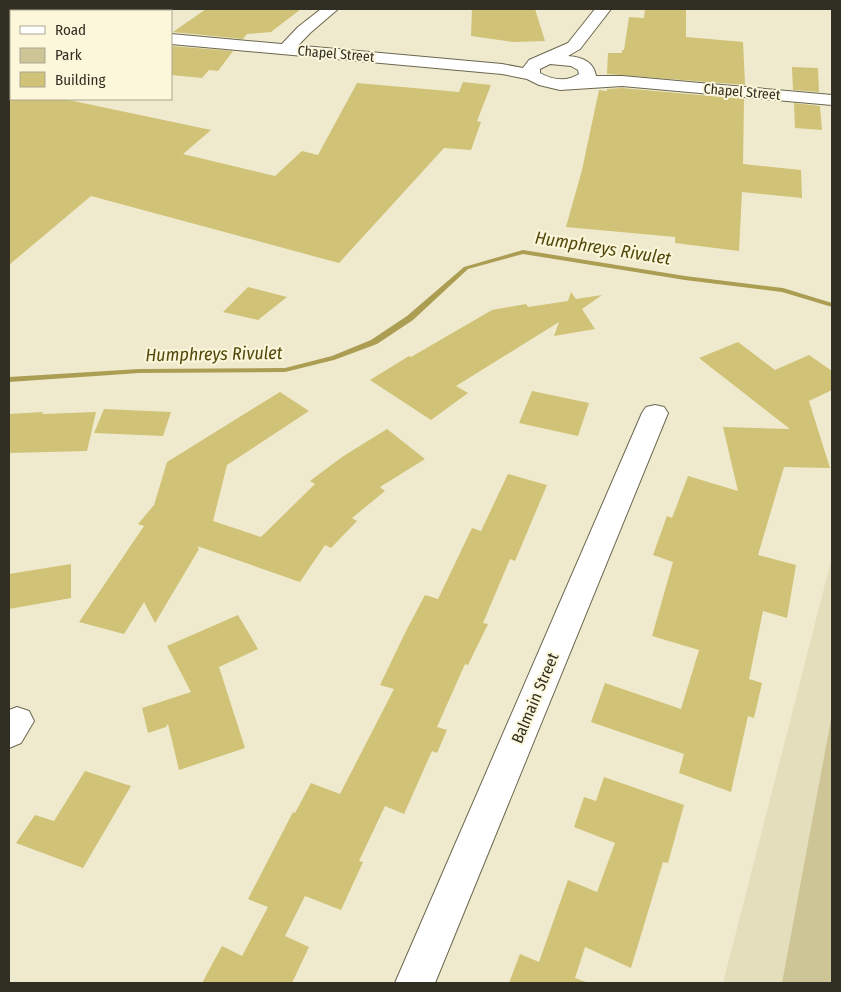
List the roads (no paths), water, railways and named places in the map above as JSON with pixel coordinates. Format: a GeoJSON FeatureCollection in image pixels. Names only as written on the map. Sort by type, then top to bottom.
{"type":"FeatureCollection","features":[{"type":"Feature","properties":{"kind":"street"},"geometry":{"type":"LineString","coordinates":[[285,50],[304,30],[330,9]]}},
{"type":"Feature","properties":{"kind":"street"},"geometry":{"type":"LineString","coordinates":[[539,66],[574,46],[603,9]]}},
{"type":"Feature","properties":{"kind":"street","name":"Chapel Street"},"geometry":{"type":"LineString","coordinates":[[172,39],[502,69],[539,66]]}},
{"type":"Feature","properties":{"kind":"street"},"geometry":{"type":"LineString","coordinates":[[574,46],[582,71]]}},
{"type":"Feature","properties":{"kind":"street"},"geometry":{"type":"LineString","coordinates":[[539,66],[566,59],[582,71]]}},
{"type":"Feature","properties":{"kind":"street"},"geometry":{"type":"LineString","coordinates":[[539,66],[537,78],[552,83],[582,71]]}},
{"type":"Feature","properties":{"kind":"street","name":"Chapel Street"},"geometry":{"type":"LineString","coordinates":[[582,71],[622,81],[832,100]]}},
{"type":"Feature","properties":{"kind":"street","name":"Balmain Street"},"geometry":{"type":"LineString","coordinates":[[415,983],[655,413]]}},
{"type":"Feature","properties":{"kind":"waterway","name":"Humphreys Rivulet"},"geometry":{"type":"LineString","coordinates":[[9,380],[139,371],[285,370],[334,358],[374,342],[410,318],[466,268],[523,252],[685,278],[783,290],[832,305]]}}]}
